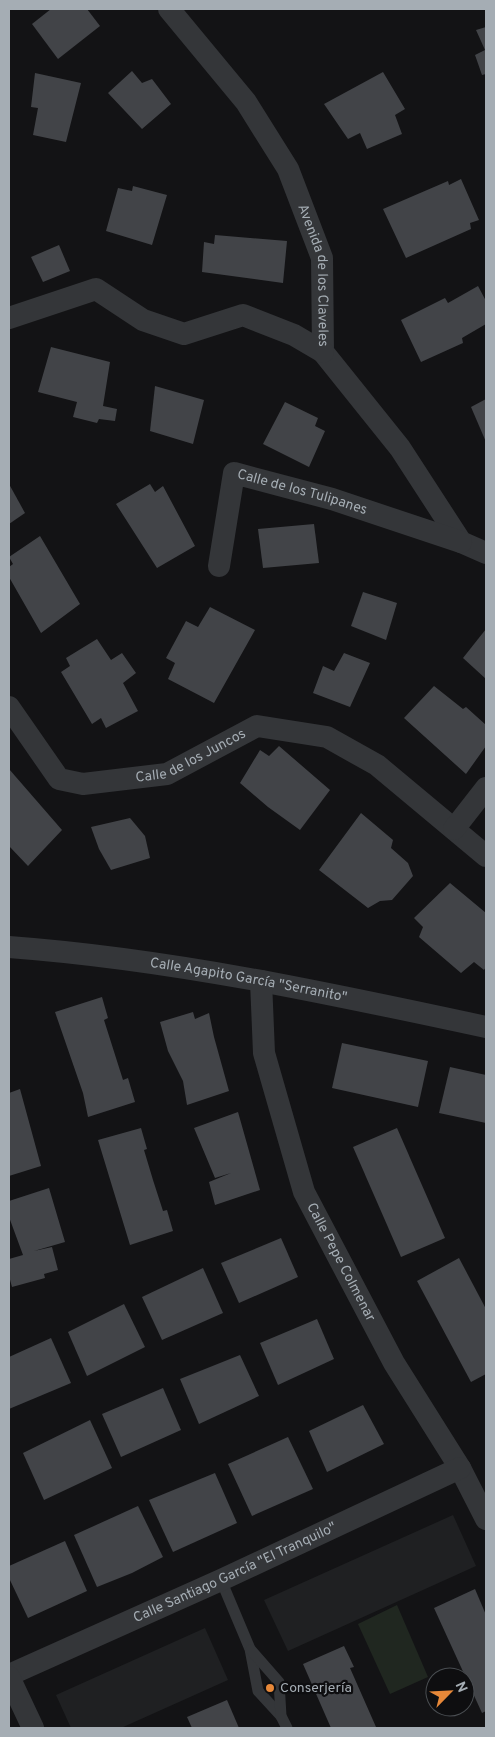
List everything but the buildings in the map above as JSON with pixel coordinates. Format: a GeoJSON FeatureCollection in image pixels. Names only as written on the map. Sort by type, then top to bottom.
{"type":"FeatureCollection","features":[{"type":"Feature","properties":{"kind":"street","name":"Avenida de los Claveles"},"geometry":{"type":"LineString","coordinates":[[169,9],[246,102],[288,169],[322,258],[323,352],[400,448],[461,542]]}},
{"type":"Feature","properties":{"kind":"street"},"geometry":{"type":"LineString","coordinates":[[9,318],[96,289],[143,320],[184,334],[243,315],[294,335],[323,352]]}},
{"type":"Feature","properties":{"kind":"street","name":"Calle de los Tulipanes"},"geometry":{"type":"LineString","coordinates":[[219,566],[234,473],[332,499],[461,542]]}},
{"type":"Feature","properties":{"kind":"street"},"geometry":{"type":"LineString","coordinates":[[461,542],[486,553]]}},
{"type":"Feature","properties":{"kind":"street","name":"Calle de los Juncos"},"geometry":{"type":"LineString","coordinates":[[9,707],[59,779],[83,784],[167,774],[257,726],[327,737],[377,765],[486,856]]}},
{"type":"Feature","properties":{"kind":"street"},"geometry":{"type":"LineString","coordinates":[[454,829],[486,788]]}},
{"type":"Feature","properties":{"kind":"street","name":"Calle Agapito García \"Serranito\""},"geometry":{"type":"LineString","coordinates":[[9,947],[88,954],[210,971],[328,993],[486,1028]]}},
{"type":"Feature","properties":{"kind":"street","name":"Calle Pepe Colmenar"},"geometry":{"type":"LineString","coordinates":[[261,981],[264,1054],[304,1192],[394,1363],[460,1468],[486,1519]]}},
{"type":"Feature","properties":{"kind":"street","name":"Calle Santiago García \"El Tranquilo\""},"geometry":{"type":"LineString","coordinates":[[9,1676],[221,1580],[460,1468]]}},
{"type":"Feature","properties":{"kind":"street"},"geometry":{"type":"LineString","coordinates":[[9,1676],[33,1728]]}},
{"type":"Feature","properties":{"kind":"lane"},"geometry":{"type":"LineString","coordinates":[[221,1580],[250,1649],[258,1691],[281,1716],[287,1728]]}},
{"type":"Feature","properties":{"kind":"lane"},"geometry":{"type":"LineString","coordinates":[[250,1649],[279,1682],[281,1716]]}},
{"type":"Feature","properties":{"kind":"shaded area"},"geometry":{"type":"Polygon","coordinates":[[[453,1515],[476,1566],[288,1651],[264,1600],[453,1515]]]}},
{"type":"Feature","properties":{"kind":"shaded area"},"geometry":{"type":"Polygon","coordinates":[[[397,1605],[425,1670],[425,1678],[390,1694],[358,1624],[397,1605]]]}},
{"type":"Feature","properties":{"kind":"shaded area"},"geometry":{"type":"Polygon","coordinates":[[[205,1628],[228,1680],[121,1728],[71,1728],[56,1695],[205,1628]]]}},
{"type":"Feature","properties":{"kind":"place","name":"Conserjería"},"geometry":{"type":"Point","coordinates":[270,1688]}}]}
